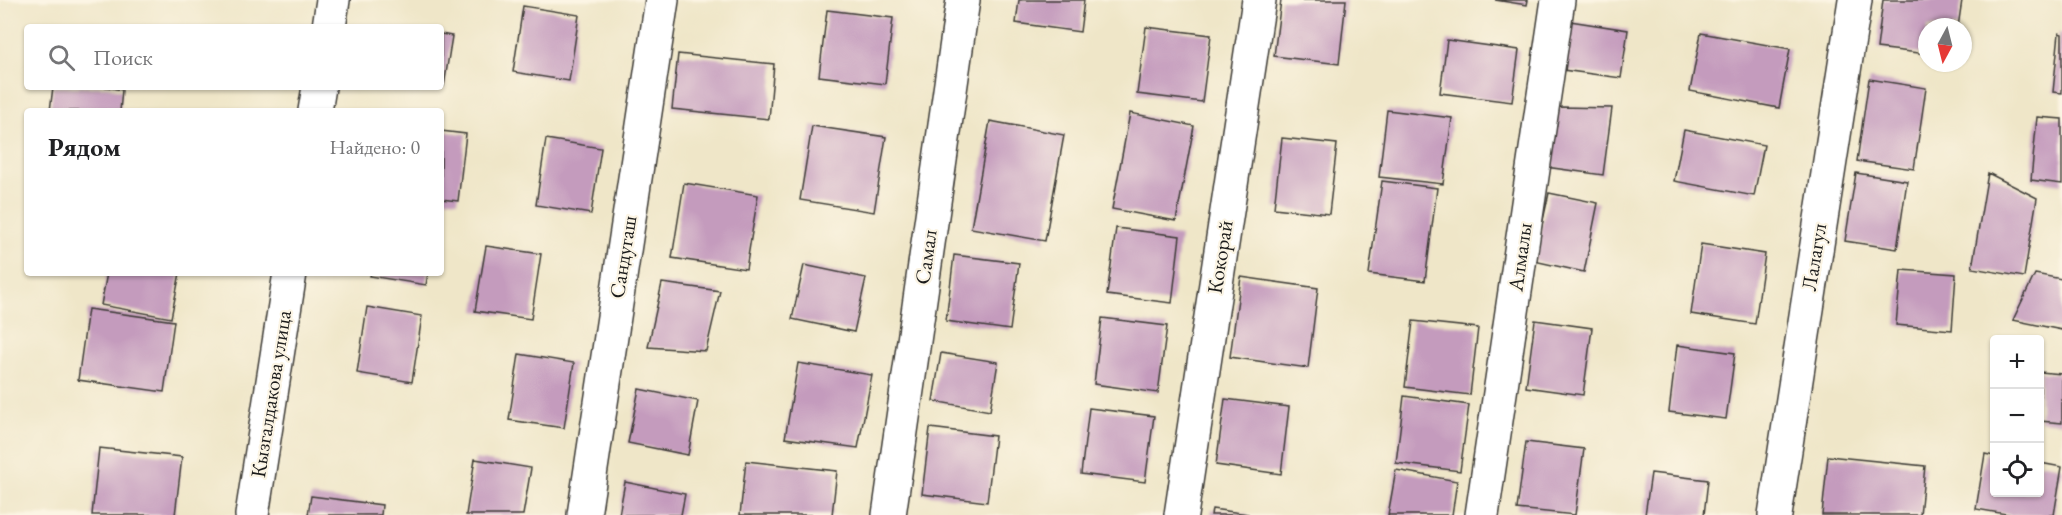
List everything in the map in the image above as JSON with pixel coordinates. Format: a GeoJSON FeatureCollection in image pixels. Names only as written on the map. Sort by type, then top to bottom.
{"type":"FeatureCollection","features":[{"type":"Feature","properties":{"kind":"street"},"geometry":{"type":"LineString","coordinates":[[329,24],[333,0]]}},
{"type":"Feature","properties":{"kind":"street","name":"Сандугаш"},"geometry":{"type":"LineString","coordinates":[[584,515],[662,0]]}},
{"type":"Feature","properties":{"kind":"street","name":"Самал"},"geometry":{"type":"LineString","coordinates":[[889,515],[963,0]]}},
{"type":"Feature","properties":{"kind":"street","name":"Кокорай"},"geometry":{"type":"LineString","coordinates":[[1181,515],[1258,0]]}},
{"type":"Feature","properties":{"kind":"street","name":"Алмалы"},"geometry":{"type":"LineString","coordinates":[[1482,515],[1558,0]]}},
{"type":"Feature","properties":{"kind":"street","name":"Лалагул"},"geometry":{"type":"LineString","coordinates":[[1775,515],[1855,0]]}},
{"type":"Feature","properties":{"kind":"street"},"geometry":{"type":"LineString","coordinates":[[316,108],[318,90]]}},
{"type":"Feature","properties":{"kind":"street","name":"Кызгалдакова улица"},"geometry":{"type":"LineString","coordinates":[[252,515],[290,276]]}},
{"type":"Feature","properties":{"kind":"building"},"geometry":{"type":"Polygon","coordinates":[[[1019,0],[1084,0],[1080,32],[1016,23],[1019,0]]]}},
{"type":"Feature","properties":{"kind":"building"},"geometry":{"type":"Polygon","coordinates":[[[1281,0],[1346,0],[1339,64],[1274,56],[1281,0]]]}},
{"type":"Feature","properties":{"kind":"building"},"geometry":{"type":"Polygon","coordinates":[[[1495,0],[1528,0],[1527,5],[1495,0]]]}},
{"type":"Feature","properties":{"kind":"building"},"geometry":{"type":"Polygon","coordinates":[[[1883,0],[1962,0],[1959,18],[1918,18],[1918,53],[1877,48],[1883,0]]]}},
{"type":"Feature","properties":{"kind":"building"},"geometry":{"type":"Polygon","coordinates":[[[523,6],[579,15],[569,81],[513,72],[523,6]]]}},
{"type":"Feature","properties":{"kind":"building"},"geometry":{"type":"Polygon","coordinates":[[[827,10],[893,18],[885,84],[819,76],[827,10]]]}},
{"type":"Feature","properties":{"kind":"building"},"geometry":{"type":"Polygon","coordinates":[[[1570,21],[1628,30],[1621,78],[1563,70],[1570,21]]]}},
{"type":"Feature","properties":{"kind":"building"},"geometry":{"type":"Polygon","coordinates":[[[1146,27],[1211,35],[1202,102],[1137,94],[1146,27]]]}},
{"type":"Feature","properties":{"kind":"building"},"geometry":{"type":"Polygon","coordinates":[[[1701,33],[1790,49],[1779,108],[1690,91],[1701,33]]]}},
{"type":"Feature","properties":{"kind":"building"},"geometry":{"type":"Polygon","coordinates":[[[2059,33],[2062,34],[2062,93],[2053,92],[2059,33]]]}},
{"type":"Feature","properties":{"kind":"building"},"geometry":{"type":"Polygon","coordinates":[[[444,35],[452,36],[444,86],[444,35]]]}},
{"type":"Feature","properties":{"kind":"building"},"geometry":{"type":"Polygon","coordinates":[[[1447,40],[1519,50],[1512,102],[1440,93],[1447,40]]]}},
{"type":"Feature","properties":{"kind":"building"},"geometry":{"type":"Polygon","coordinates":[[[678,54],[774,64],[769,119],[672,109],[678,54]]]}},
{"type":"Feature","properties":{"kind":"building"},"geometry":{"type":"Polygon","coordinates":[[[1869,79],[1926,88],[1914,169],[1857,161],[1869,79]]]}},
{"type":"Feature","properties":{"kind":"building"},"geometry":{"type":"Polygon","coordinates":[[[53,90],[122,90],[120,108],[50,108],[53,90]]]}},
{"type":"Feature","properties":{"kind":"building"},"geometry":{"type":"Polygon","coordinates":[[[1558,107],[1612,108],[1603,175],[1546,167],[1558,107]]]}},
{"type":"Feature","properties":{"kind":"building"},"geometry":{"type":"Polygon","coordinates":[[[1387,110],[1452,118],[1443,184],[1379,177],[1387,110]]]}},
{"type":"Feature","properties":{"kind":"building"},"geometry":{"type":"Polygon","coordinates":[[[1130,113],[1194,126],[1176,221],[1112,209],[1130,113]]]}},
{"type":"Feature","properties":{"kind":"building"},"geometry":{"type":"Polygon","coordinates":[[[2037,117],[2062,119],[2062,184],[2031,180],[2037,117]]]}},
{"type":"Feature","properties":{"kind":"building"},"geometry":{"type":"Polygon","coordinates":[[[990,121],[1064,135],[1045,241],[971,228],[990,121]]]}},
{"type":"Feature","properties":{"kind":"building"},"geometry":{"type":"Polygon","coordinates":[[[812,126],[886,137],[874,212],[800,200],[812,126]]]}},
{"type":"Feature","properties":{"kind":"building"},"geometry":{"type":"Polygon","coordinates":[[[1684,130],[1764,145],[1754,196],[1674,181],[1684,130]]]}},
{"type":"Feature","properties":{"kind":"building"},"geometry":{"type":"Polygon","coordinates":[[[444,131],[466,134],[458,201],[444,199],[444,131]]]}},
{"type":"Feature","properties":{"kind":"building"},"geometry":{"type":"Polygon","coordinates":[[[1282,138],[1337,144],[1329,214],[1274,208],[1282,138]]]}},
{"type":"Feature","properties":{"kind":"building"},"geometry":{"type":"Polygon","coordinates":[[[546,139],[601,148],[591,214],[536,205],[546,139]]]}},
{"type":"Feature","properties":{"kind":"building"},"geometry":{"type":"Polygon","coordinates":[[[1856,173],[1907,181],[1897,249],[1845,241],[1856,173]]]}},
{"type":"Feature","properties":{"kind":"building"},"geometry":{"type":"Polygon","coordinates":[[[1988,173],[2037,198],[2024,277],[1972,268],[1988,173]]]}},
{"type":"Feature","properties":{"kind":"building"},"geometry":{"type":"Polygon","coordinates":[[[1382,181],[1437,188],[1425,281],[1369,274],[1382,181]]]}},
{"type":"Feature","properties":{"kind":"building"},"geometry":{"type":"Polygon","coordinates":[[[684,183],[758,195],[746,269],[672,258],[684,183]]]}},
{"type":"Feature","properties":{"kind":"building"},"geometry":{"type":"Polygon","coordinates":[[[1549,193],[1598,203],[1584,272],[1534,261],[1549,193]]]}},
{"type":"Feature","properties":{"kind":"building"},"geometry":{"type":"Polygon","coordinates":[[[1116,228],[1180,236],[1172,303],[1107,295],[1116,228]]]}},
{"type":"Feature","properties":{"kind":"building"},"geometry":{"type":"Polygon","coordinates":[[[1701,244],[1765,254],[1755,324],[1691,314],[1701,244]]]}},
{"type":"Feature","properties":{"kind":"building"},"geometry":{"type":"Polygon","coordinates":[[[486,246],[541,254],[531,319],[475,311],[486,246]]]}},
{"type":"Feature","properties":{"kind":"building"},"geometry":{"type":"Polygon","coordinates":[[[954,255],[1019,263],[1010,330],[946,321],[954,255]]]}},
{"type":"Feature","properties":{"kind":"building"},"geometry":{"type":"Polygon","coordinates":[[[804,265],[866,278],[854,332],[792,319],[804,265]]]}},
{"type":"Feature","properties":{"kind":"building"},"geometry":{"type":"Polygon","coordinates":[[[1901,270],[1956,274],[1952,330],[1896,325],[1901,270]]]}},
{"type":"Feature","properties":{"kind":"building"},"geometry":{"type":"Polygon","coordinates":[[[2035,274],[2062,279],[2062,330],[2013,320],[2035,274]]]}},
{"type":"Feature","properties":{"kind":"building"},"geometry":{"type":"Polygon","coordinates":[[[106,276],[179,276],[171,318],[101,305],[106,276]]]}},
{"type":"Feature","properties":{"kind":"building"},"geometry":{"type":"Polygon","coordinates":[[[370,276],[428,276],[426,285],[370,276]]]}},
{"type":"Feature","properties":{"kind":"building"},"geometry":{"type":"Polygon","coordinates":[[[1241,277],[1318,288],[1308,368],[1230,357],[1241,277]]]}},
{"type":"Feature","properties":{"kind":"building"},"geometry":{"type":"Polygon","coordinates":[[[662,283],[720,291],[706,351],[648,347],[662,283]]]}},
{"type":"Feature","properties":{"kind":"building"},"geometry":{"type":"Polygon","coordinates":[[[367,307],[422,316],[412,382],[357,373],[367,307]]]}},
{"type":"Feature","properties":{"kind":"building"},"geometry":{"type":"Polygon","coordinates":[[[88,309],[174,321],[164,392],[78,380],[88,309]]]}},
{"type":"Feature","properties":{"kind":"building"},"geometry":{"type":"Polygon","coordinates":[[[1102,318],[1167,326],[1158,393],[1094,384],[1102,318]]]}},
{"type":"Feature","properties":{"kind":"building"},"geometry":{"type":"Polygon","coordinates":[[[1535,320],[1592,328],[1583,395],[1526,387],[1535,320]]]}},
{"type":"Feature","properties":{"kind":"building"},"geometry":{"type":"Polygon","coordinates":[[[1413,321],[1478,328],[1470,395],[1405,387],[1413,321]]]}},
{"type":"Feature","properties":{"kind":"building"},"geometry":{"type":"Polygon","coordinates":[[[1677,345],[1735,353],[1726,419],[1669,412],[1677,345]]]}},
{"type":"Feature","properties":{"kind":"building"},"geometry":{"type":"Polygon","coordinates":[[[941,353],[998,362],[990,411],[933,401],[941,353]]]}},
{"type":"Feature","properties":{"kind":"building"},"geometry":{"type":"Polygon","coordinates":[[[519,354],[574,363],[564,428],[509,420],[519,354]]]}},
{"type":"Feature","properties":{"kind":"building"},"geometry":{"type":"Polygon","coordinates":[[[798,363],[872,375],[858,448],[785,438],[798,363]]]}},
{"type":"Feature","properties":{"kind":"building"},"geometry":{"type":"Polygon","coordinates":[[[2044,372],[2062,374],[2062,423],[2044,421],[2044,372]]]}},
{"type":"Feature","properties":{"kind":"building"},"geometry":{"type":"Polygon","coordinates":[[[639,389],[698,401],[688,455],[628,443],[639,389]]]}},
{"type":"Feature","properties":{"kind":"building"},"geometry":{"type":"Polygon","coordinates":[[[1404,396],[1469,405],[1460,471],[1396,463],[1404,396]]]}},
{"type":"Feature","properties":{"kind":"building"},"geometry":{"type":"Polygon","coordinates":[[[1225,399],[1289,407],[1281,474],[1216,465],[1225,399]]]}},
{"type":"Feature","properties":{"kind":"building"},"geometry":{"type":"Polygon","coordinates":[[[1089,408],[1154,416],[1145,482],[1081,474],[1089,408]]]}},
{"type":"Feature","properties":{"kind":"building"},"geometry":{"type":"Polygon","coordinates":[[[930,428],[995,436],[987,502],[922,494],[930,428]]]}},
{"type":"Feature","properties":{"kind":"building"},"geometry":{"type":"Polygon","coordinates":[[[1526,442],[1584,449],[1575,515],[1517,509],[1526,442]]]}},
{"type":"Feature","properties":{"kind":"building"},"geometry":{"type":"Polygon","coordinates":[[[99,448],[182,457],[175,515],[92,515],[99,448]]]}},
{"type":"Feature","properties":{"kind":"building"},"geometry":{"type":"Polygon","coordinates":[[[1985,454],[1990,455],[1990,497],[2044,497],[2044,464],[2062,467],[2054,515],[2012,515],[1976,509],[1985,454]]]}},
{"type":"Feature","properties":{"kind":"building"},"geometry":{"type":"Polygon","coordinates":[[[1828,456],[1925,466],[1920,515],[1822,515],[1828,456]]]}},
{"type":"Feature","properties":{"kind":"building"},"geometry":{"type":"Polygon","coordinates":[[[475,459],[531,468],[523,515],[466,515],[475,459]]]}},
{"type":"Feature","properties":{"kind":"building"},"geometry":{"type":"Polygon","coordinates":[[[746,461],[837,471],[832,515],[740,515],[746,461]]]}},
{"type":"Feature","properties":{"kind":"building"},"geometry":{"type":"Polygon","coordinates":[[[1396,470],[1457,481],[1452,515],[1388,515],[1396,470]]]}},
{"type":"Feature","properties":{"kind":"building"},"geometry":{"type":"Polygon","coordinates":[[[1651,473],[1708,480],[1704,515],[1645,515],[1651,473]]]}},
{"type":"Feature","properties":{"kind":"building"},"geometry":{"type":"Polygon","coordinates":[[[625,482],[685,494],[681,515],[619,515],[625,482]]]}},
{"type":"Feature","properties":{"kind":"building"},"geometry":{"type":"Polygon","coordinates":[[[311,496],[382,505],[381,515],[308,515],[311,496]]]}},
{"type":"Feature","properties":{"kind":"building"},"geometry":{"type":"Polygon","coordinates":[[[1212,509],[1248,514],[1248,515],[1211,515],[1212,509]]]}}]}
